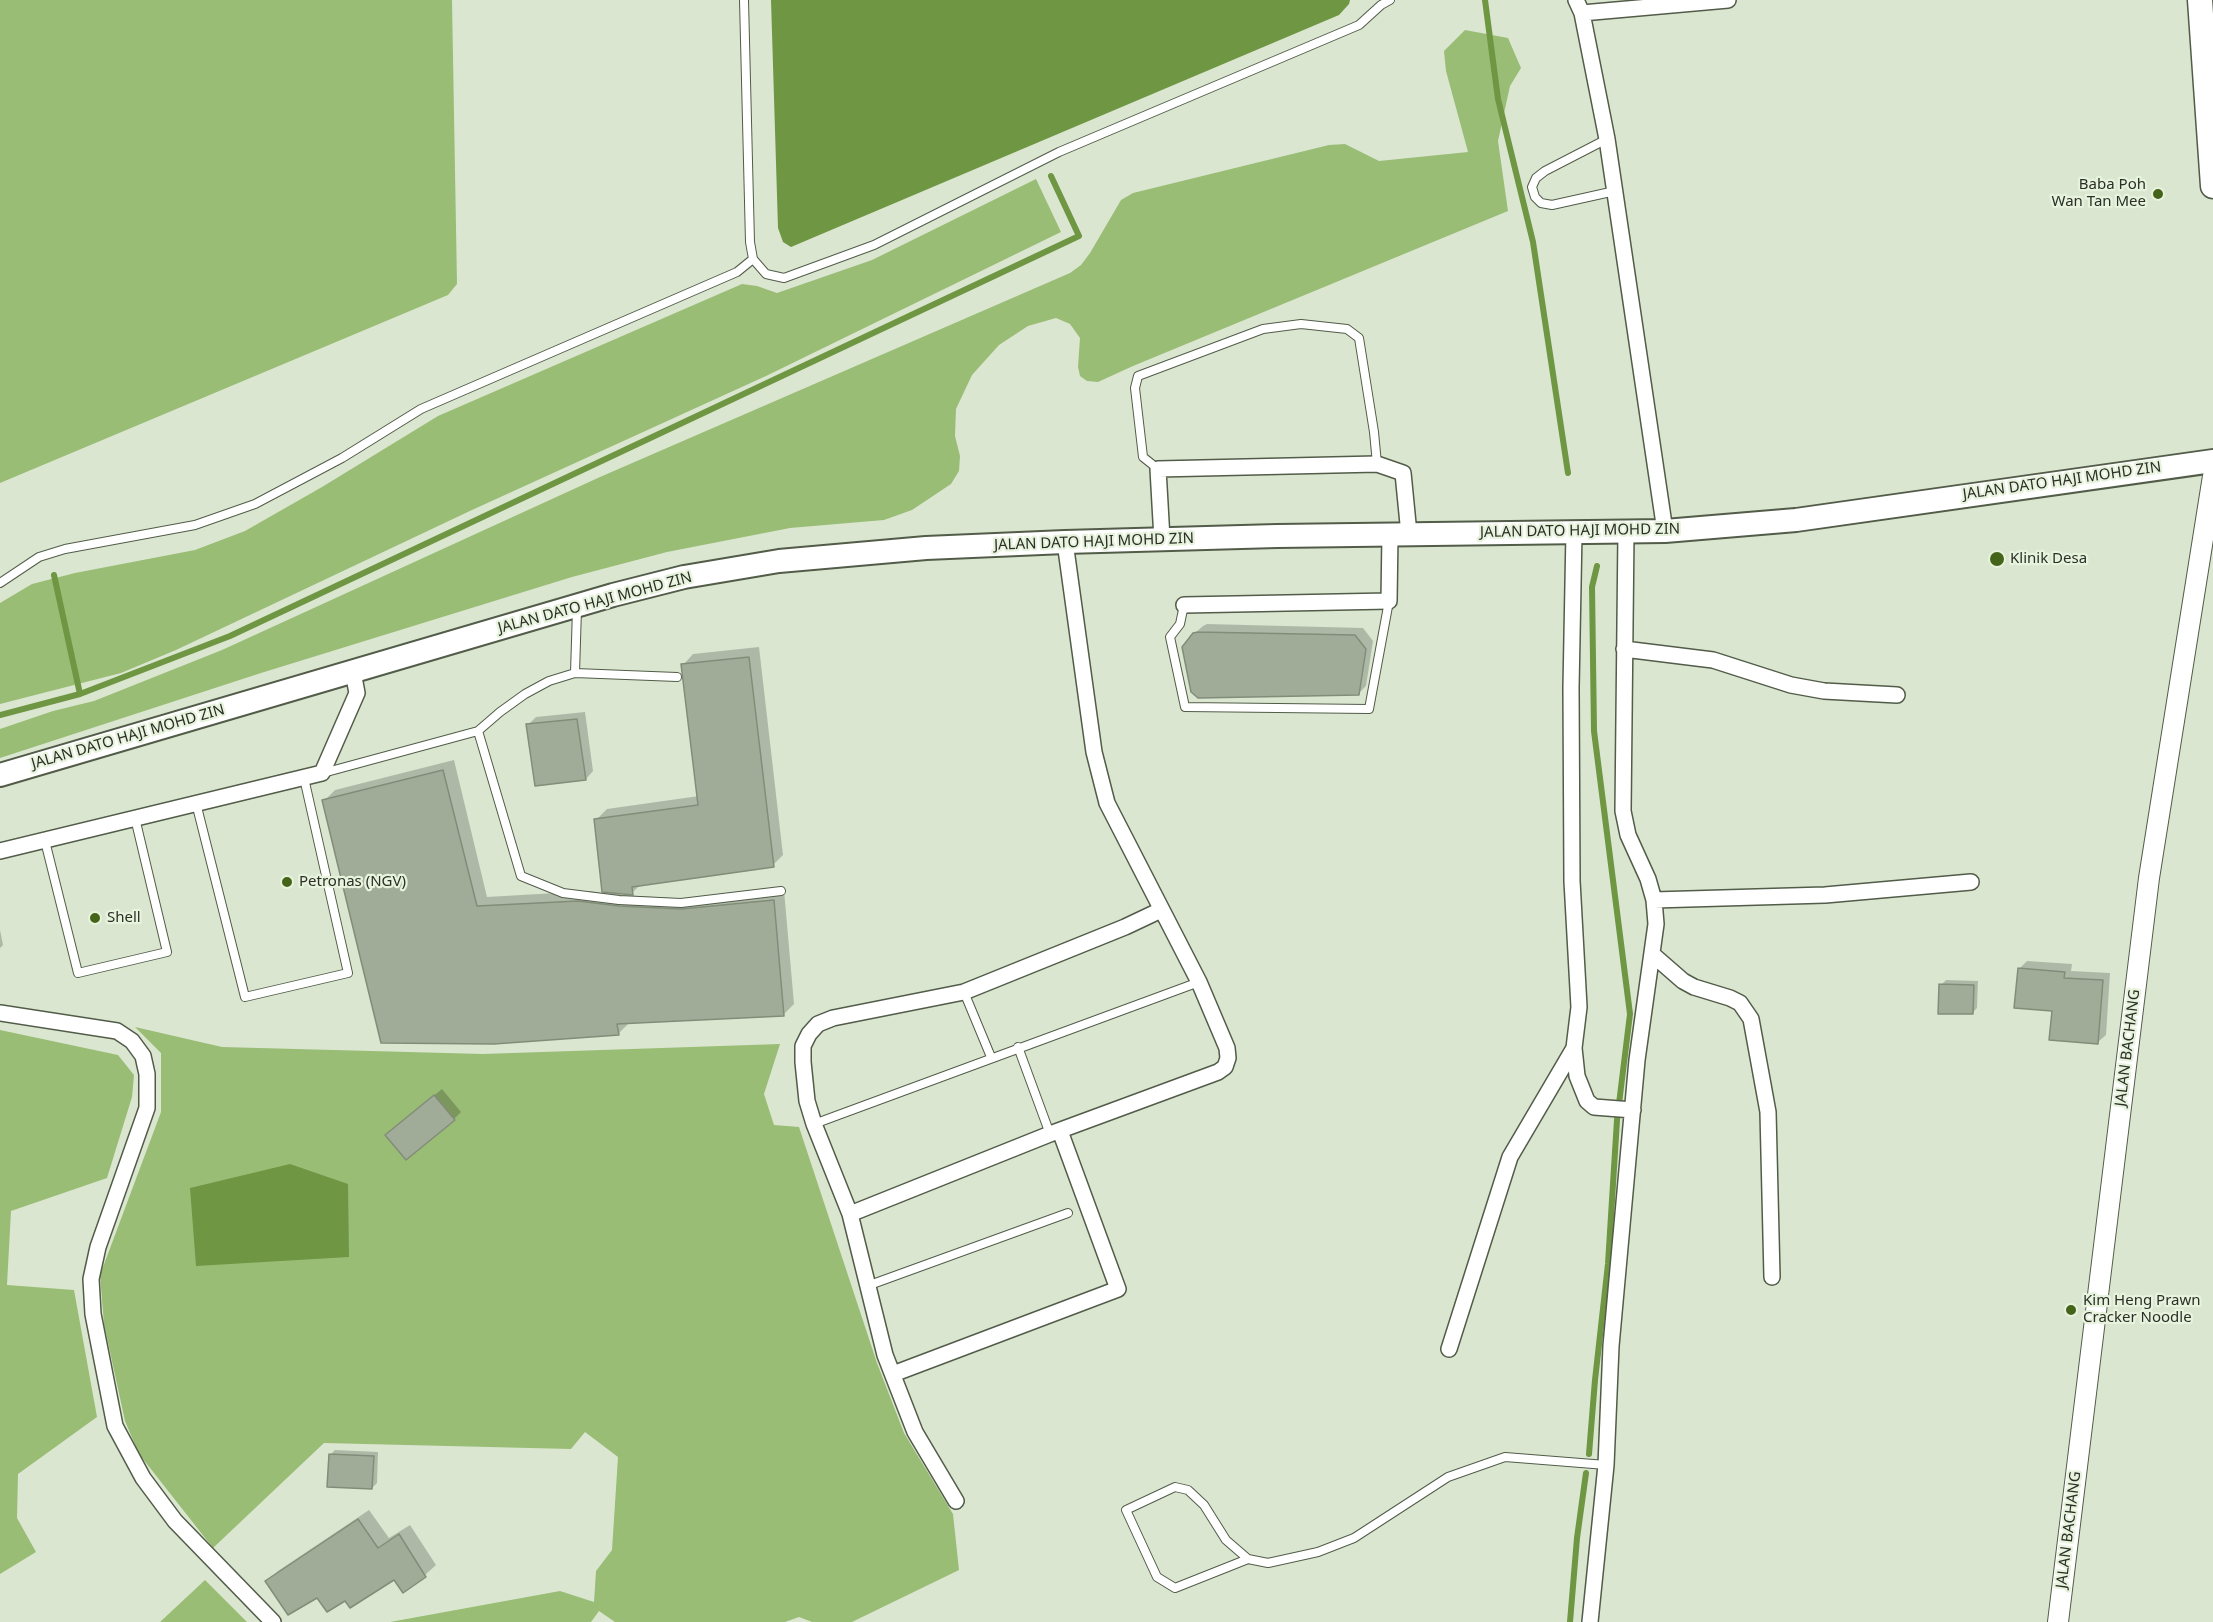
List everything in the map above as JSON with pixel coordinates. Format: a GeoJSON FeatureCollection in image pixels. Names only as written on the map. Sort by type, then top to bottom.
{"type":"FeatureCollection","features":[{"type":"Feature","properties":{"kind":"main road"},"geometry":{"type":"LineString","coordinates":[[2200,0],[2208,39],[2213,186]]}},
{"type":"Feature","properties":{"kind":"main road","name":"JALAN DATO HAJI MOHD ZIN"},"geometry":{"type":"LineString","coordinates":[[0,775],[577,605],[684,577],[779,561],[926,548],[1065,542],[1665,531],[1796,520],[2213,461]]}},
{"type":"Feature","properties":{"kind":"street"},"geometry":{"type":"LineString","coordinates":[[1665,531],[1607,139],[1579,6],[1728,0]]}},
{"type":"Feature","properties":{"kind":"street"},"geometry":{"type":"LineString","coordinates":[[1162,539],[1158,469],[1377,464],[1403,473],[1399,535],[1389,601],[1184,605]]}},
{"type":"Feature","properties":{"kind":"street","name":"JALAN BACHANG"},"geometry":{"type":"LineString","coordinates":[[2058,1622],[2149,878],[2213,476]]}},
{"type":"Feature","properties":{"kind":"street"},"geometry":{"type":"LineString","coordinates":[[1590,1622],[1606,1465],[1611,1346],[1630,1110],[1656,924],[1654,900],[1648,879],[1628,835],[1623,811],[1626,531]]}},
{"type":"Feature","properties":{"kind":"street"},"geometry":{"type":"LineString","coordinates":[[1574,532],[1571,688],[1572,880],[1579,1008],[1574,1048],[1577,1076],[1587,1101],[1594,1107],[1630,1110]]}},
{"type":"Feature","properties":{"kind":"street"},"geometry":{"type":"LineString","coordinates":[[850,1214],[1226,1067],[1227,1048],[1198,982],[1107,803],[1094,752],[1065,542]]}},
{"type":"Feature","properties":{"kind":"street"},"geometry":{"type":"LineString","coordinates":[[1624,649],[1713,660],[1791,685],[1824,691],[1897,695]]}},
{"type":"Feature","properties":{"kind":"street"},"geometry":{"type":"LineString","coordinates":[[0,851],[322,773],[355,700],[357,688],[353,672]]}},
{"type":"Feature","properties":{"kind":"street"},"geometry":{"type":"LineString","coordinates":[[1654,900],[1824,895],[1971,882]]}},
{"type":"Feature","properties":{"kind":"street"},"geometry":{"type":"LineString","coordinates":[[956,1501],[915,1432],[885,1355],[850,1214],[807,1101],[803,1046],[809,1034],[818,1024],[833,1018],[964,992],[1125,927],[1161,910]]}},
{"type":"Feature","properties":{"kind":"street"},"geometry":{"type":"LineString","coordinates":[[1652,954],[1683,981],[1740,1003],[1751,1019],[1768,1112],[1772,1276]]}},
{"type":"Feature","properties":{"kind":"street"},"geometry":{"type":"LineString","coordinates":[[0,1013],[117,1031],[132,1041],[143,1056],[147,1074],[147,1108],[98,1247],[91,1279],[93,1314],[115,1426],[143,1478],[175,1521],[273,1622]]}},
{"type":"Feature","properties":{"kind":"street"},"geometry":{"type":"LineString","coordinates":[[1449,1349],[1510,1157],[1574,1048]]}},
{"type":"Feature","properties":{"kind":"street"},"geometry":{"type":"LineString","coordinates":[[893,1374],[1118,1289],[1055,1132]]}},
{"type":"Feature","properties":{"kind":"lane"},"geometry":{"type":"LineString","coordinates":[[744,0],[750,242],[753,259],[766,274],[784,278],[874,245],[1059,152],[1359,26],[1380,2],[1390,0]]}},
{"type":"Feature","properties":{"kind":"lane"},"geometry":{"type":"LineString","coordinates":[[1607,139],[1545,171],[1536,178],[1532,187],[1535,197],[1541,203],[1552,204],[1615,191]]}},
{"type":"Feature","properties":{"kind":"lane"},"geometry":{"type":"LineString","coordinates":[[0,583],[39,557],[65,549],[195,525],[255,504],[342,458],[421,409],[737,272],[753,259]]}},
{"type":"Feature","properties":{"kind":"lane"},"geometry":{"type":"LineString","coordinates":[[1158,469],[1143,457],[1135,388],[1138,376],[1263,329],[1301,324],[1347,329],[1359,338],[1377,464]]}},
{"type":"Feature","properties":{"kind":"lane"},"geometry":{"type":"LineString","coordinates":[[1184,605],[1180,624],[1170,637],[1185,707],[1369,710],[1389,601]]}},
{"type":"Feature","properties":{"kind":"lane"},"geometry":{"type":"LineString","coordinates":[[575,673],[577,605]]}},
{"type":"Feature","properties":{"kind":"lane"},"geometry":{"type":"LineString","coordinates":[[322,773],[478,731],[525,694],[549,681],[575,673],[677,677]]}},
{"type":"Feature","properties":{"kind":"lane"},"geometry":{"type":"LineString","coordinates":[[478,731],[521,876],[563,892],[629,900],[681,903],[781,891]]}},
{"type":"Feature","properties":{"kind":"lane"},"geometry":{"type":"LineString","coordinates":[[196,803],[245,997],[348,974],[304,778]]}},
{"type":"Feature","properties":{"kind":"lane"},"geometry":{"type":"LineString","coordinates":[[45,841],[78,973],[167,952],[135,818]]}},
{"type":"Feature","properties":{"kind":"lane"},"geometry":{"type":"LineString","coordinates":[[814,1124],[1198,982]]}},
{"type":"Feature","properties":{"kind":"lane"},"geometry":{"type":"LineString","coordinates":[[964,992],[992,1057]]}},
{"type":"Feature","properties":{"kind":"lane"},"geometry":{"type":"LineString","coordinates":[[1018,1047],[1055,1132]]}},
{"type":"Feature","properties":{"kind":"lane"},"geometry":{"type":"LineString","coordinates":[[867,1286],[1068,1213]]}},
{"type":"Feature","properties":{"kind":"lane"},"geometry":{"type":"LineString","coordinates":[[1248,1559],[1175,1588],[1157,1577],[1126,1510],[1175,1487],[1188,1490],[1204,1505],[1226,1540],[1248,1559],[1268,1563],[1318,1552],[1354,1538],[1448,1477],[1505,1457],[1606,1465]]}},
{"type":"Feature","properties":{"kind":"shaded area"},"geometry":{"type":"Polygon","coordinates":[[[0,0],[452,0],[457,284],[448,295],[0,483],[0,0]]]}},
{"type":"Feature","properties":{"kind":"shaded area"},"geometry":{"type":"Polygon","coordinates":[[[771,0],[1350,0],[1339,15],[791,247],[783,242],[778,228],[771,0]]]}},
{"type":"Feature","properties":{"kind":"shaded area"},"geometry":{"type":"Polygon","coordinates":[[[1465,30],[1508,38],[1521,68],[1510,86],[1498,141],[1508,211],[1098,382],[1087,381],[1080,376],[1078,367],[1080,338],[1070,324],[1056,318],[1028,326],[999,345],[972,375],[956,409],[955,436],[960,456],[959,471],[951,484],[912,510],[884,520],[790,528],[667,552],[572,577],[261,673],[0,758],[0,729],[53,711],[94,701],[222,650],[600,477],[1070,273],[1081,265],[1090,253],[1121,200],[1133,193],[1329,145],[1345,144],[1379,161],[1468,152],[1446,71],[1444,51],[1465,30]]]}},
{"type":"Feature","properties":{"kind":"shaded area"},"geometry":{"type":"Polygon","coordinates":[[[1036,179],[1061,232],[766,376],[472,510],[176,650],[121,673],[0,704],[0,603],[32,584],[75,573],[195,550],[245,531],[438,416],[742,284],[777,293],[872,260],[1036,179]]]}},
{"type":"Feature","properties":{"kind":"shaded area"},"geometry":{"type":"Polygon","coordinates":[[[135,1027],[222,1047],[483,1054],[780,1044],[764,1094],[774,1125],[799,1127],[877,1363],[904,1433],[953,1514],[959,1570],[852,1622],[812,1622],[799,1617],[785,1622],[615,1622],[599,1611],[591,1622],[390,1622],[560,1591],[594,1602],[596,1571],[612,1550],[618,1457],[585,1432],[571,1449],[324,1443],[213,1548],[139,1454],[125,1421],[104,1324],[100,1275],[161,1112],[161,1053],[135,1027]]]}},
{"type":"Feature","properties":{"kind":"shaded area"},"geometry":{"type":"Polygon","coordinates":[[[0,1030],[118,1055],[134,1075],[132,1097],[107,1178],[11,1211],[7,1285],[74,1290],[97,1417],[18,1474],[17,1518],[36,1552],[0,1574],[0,1030]]]}},
{"type":"Feature","properties":{"kind":"shaded area"},"geometry":{"type":"Polygon","coordinates":[[[290,1164],[348,1184],[349,1257],[196,1266],[190,1188],[290,1164]]]}},
{"type":"Feature","properties":{"kind":"shaded area"},"geometry":{"type":"Polygon","coordinates":[[[205,1580],[247,1622],[160,1622],[205,1580]]]}},
{"type":"Feature","properties":{"kind":"building"},"geometry":{"type":"Polygon","coordinates":[[[1193,633],[1355,635],[1366,649],[1359,695],[1198,698],[1191,692],[1182,647],[1193,633]]]}},
{"type":"Feature","properties":{"kind":"building"},"geometry":{"type":"Polygon","coordinates":[[[749,657],[774,867],[632,887],[633,895],[602,892],[594,819],[698,805],[681,664],[749,657]]]}},
{"type":"Feature","properties":{"kind":"building"},"geometry":{"type":"Polygon","coordinates":[[[577,719],[586,780],[535,786],[526,724],[577,719]]]}},
{"type":"Feature","properties":{"kind":"building"},"geometry":{"type":"Polygon","coordinates":[[[443,770],[477,906],[578,901],[619,906],[681,909],[774,900],[784,1016],[617,1024],[619,1035],[494,1044],[381,1043],[322,800],[443,770]]]}},
{"type":"Feature","properties":{"kind":"building"},"geometry":{"type":"Polygon","coordinates":[[[2018,968],[2065,972],[2064,978],[2103,980],[2098,1044],[2049,1040],[2052,1011],[2014,1008],[2018,968]]]}},
{"type":"Feature","properties":{"kind":"building"},"geometry":{"type":"Polygon","coordinates":[[[1939,984],[1974,985],[1973,1014],[1938,1014],[1939,984]]]}},
{"type":"Feature","properties":{"kind":"building"},"geometry":{"type":"Polygon","coordinates":[[[434,1095],[455,1120],[406,1160],[385,1135],[434,1095]]]}},
{"type":"Feature","properties":{"kind":"building"},"geometry":{"type":"Polygon","coordinates":[[[329,1454],[374,1456],[372,1489],[327,1487],[329,1454]]]}},
{"type":"Feature","properties":{"kind":"building"},"geometry":{"type":"Polygon","coordinates":[[[358,1519],[378,1548],[399,1534],[426,1577],[403,1593],[394,1580],[350,1608],[345,1601],[327,1612],[317,1598],[288,1615],[265,1581],[358,1519]]]}},
{"type":"Feature","properties":{"kind":"waterway"},"geometry":{"type":"LineString","coordinates":[[1485,0],[1498,99],[1533,242],[1568,473]]}},
{"type":"Feature","properties":{"kind":"waterway"},"geometry":{"type":"LineString","coordinates":[[0,715],[80,694],[230,636],[1079,236],[1051,176]]}},
{"type":"Feature","properties":{"kind":"waterway"},"geometry":{"type":"LineString","coordinates":[[1589,1454],[1608,1264],[1617,1120],[1630,1014],[1594,731],[1592,587],[1597,566]]}},
{"type":"Feature","properties":{"kind":"waterway"},"geometry":{"type":"LineString","coordinates":[[54,575],[80,694]]}},
{"type":"Feature","properties":{"kind":"waterway"},"geometry":{"type":"LineString","coordinates":[[1570,1622],[1577,1538],[1586,1473]]}},
{"type":"Feature","properties":{"kind":"place","name":"Baba Poh Wan Tan Mee"},"geometry":{"type":"Point","coordinates":[2158,194]}},
{"type":"Feature","properties":{"kind":"place","name":"Klinik Desa"},"geometry":{"type":"Point","coordinates":[1997,559]}},
{"type":"Feature","properties":{"kind":"place","name":"Petronas (NGV)"},"geometry":{"type":"Point","coordinates":[287,882]}},
{"type":"Feature","properties":{"kind":"place","name":"Shell"},"geometry":{"type":"Point","coordinates":[95,918]}},
{"type":"Feature","properties":{"kind":"place","name":"Kim Heng Prawn Cracker Noodle"},"geometry":{"type":"Point","coordinates":[2071,1310]}}]}
